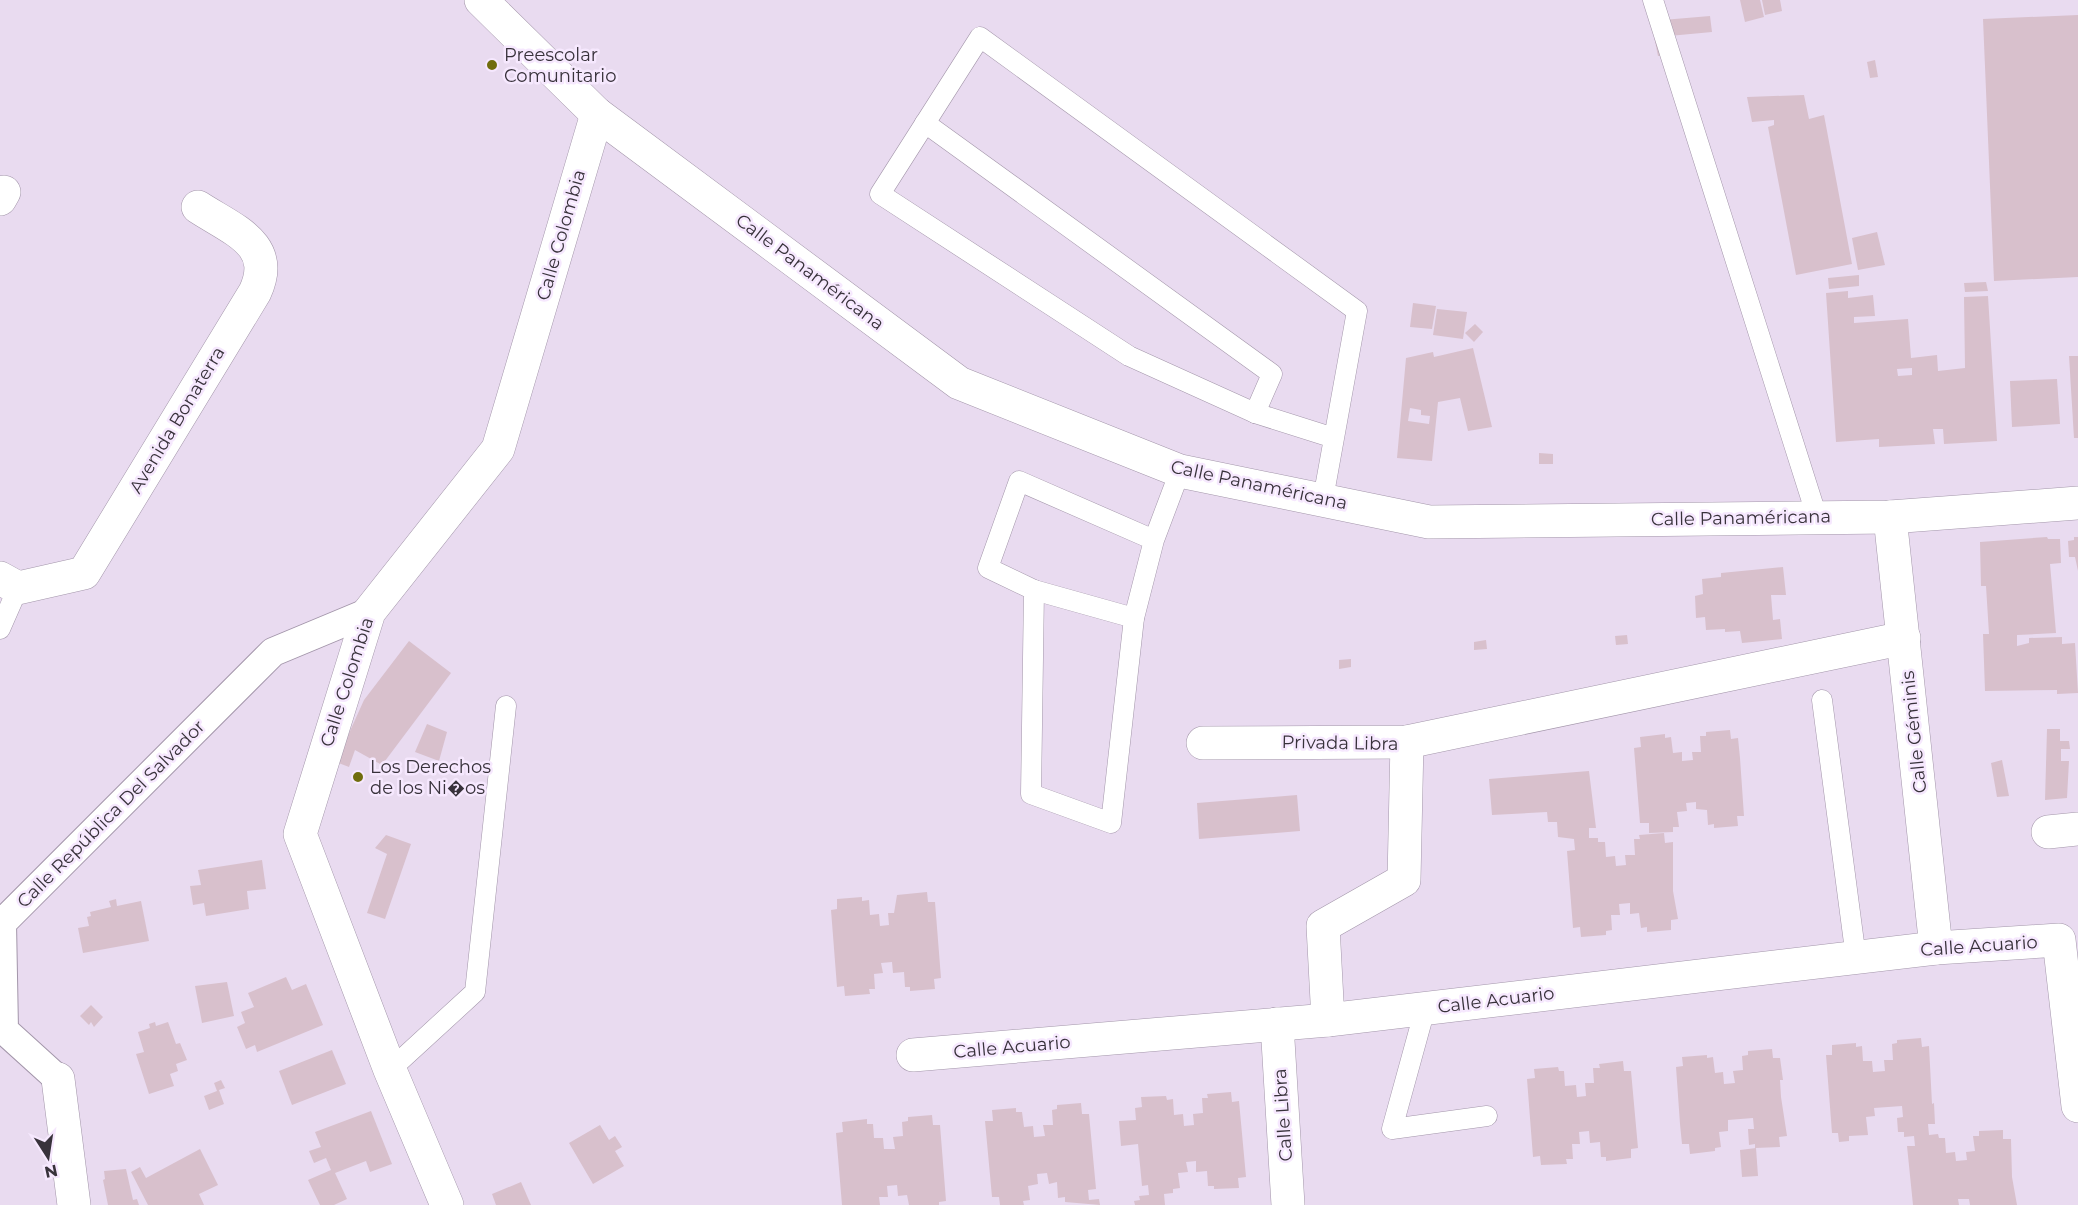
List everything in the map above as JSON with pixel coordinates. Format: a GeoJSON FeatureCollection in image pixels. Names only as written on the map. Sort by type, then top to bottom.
{"type":"FeatureCollection","features":[{"type":"Feature","properties":{"kind":"street","name":"Calle Panaméricana"},"geometry":{"type":"LineString","coordinates":[[481,0],[597,114],[959,383],[1180,471],[1429,522],[1890,517],[2078,503]]}},
{"type":"Feature","properties":{"kind":"street","name":"Calle Colombia"},"geometry":{"type":"LineString","coordinates":[[447,1205],[390,1070],[300,834],[369,612],[498,448],[597,114]]}},
{"type":"Feature","properties":{"kind":"street","name":"Avenida Bonaterra"},"geometry":{"type":"LineString","coordinates":[[9,583],[84,573],[255,292],[261,278],[262,260],[252,243],[198,207]]}},
{"type":"Feature","properties":{"kind":"street","name":"Calle Géminis"},"geometry":{"type":"LineString","coordinates":[[1890,517],[1935,948]]}},
{"type":"Feature","properties":{"kind":"street","name":"Calle República Del Salvador"},"geometry":{"type":"LineString","coordinates":[[58,1079],[4,1030],[2,923],[273,652],[369,612]]}},
{"type":"Feature","properties":{"kind":"street"},"geometry":{"type":"LineString","coordinates":[[1407,742],[1904,638]]}},
{"type":"Feature","properties":{"kind":"street","name":"Privada Libra"},"geometry":{"type":"LineString","coordinates":[[1203,743],[1407,742],[1404,880],[1323,926],[1328,1020]]}},
{"type":"Feature","properties":{"kind":"street"},"geometry":{"type":"LineString","coordinates":[[2068,939],[2078,1106]]}},
{"type":"Feature","properties":{"kind":"street","name":"Calle Acuario"},"geometry":{"type":"LineString","coordinates":[[913,1055],[1328,1020],[1935,948],[2068,939]]}},
{"type":"Feature","properties":{"kind":"street","name":"Calle Libra"},"geometry":{"type":"LineString","coordinates":[[1277,1024],[1288,1205]]}},
{"type":"Feature","properties":{"kind":"street"},"geometry":{"type":"LineString","coordinates":[[58,1079],[74,1205]]}},
{"type":"Feature","properties":{"kind":"lane"},"geometry":{"type":"LineString","coordinates":[[1653,0],[1817,517]]}},
{"type":"Feature","properties":{"kind":"lane"},"geometry":{"type":"LineString","coordinates":[[1323,499],[1357,311],[980,37],[880,194],[1129,356],[1256,413],[1334,438]]}},
{"type":"Feature","properties":{"kind":"lane"},"geometry":{"type":"LineString","coordinates":[[925,123],[1272,374],[1256,413]]}},
{"type":"Feature","properties":{"kind":"lane"},"geometry":{"type":"LineString","coordinates":[[1034,590],[1031,794],[1111,823],[1134,618],[1154,540],[1180,471]]}},
{"type":"Feature","properties":{"kind":"lane"},"geometry":{"type":"LineString","coordinates":[[1134,618],[1034,590],[988,568],[1019,481],[1154,540]]}},
{"type":"Feature","properties":{"kind":"lane"},"geometry":{"type":"LineString","coordinates":[[0,629],[9,583]]}},
{"type":"Feature","properties":{"kind":"lane"},"geometry":{"type":"LineString","coordinates":[[1822,700],[1856,958]]}},
{"type":"Feature","properties":{"kind":"lane"},"geometry":{"type":"LineString","coordinates":[[390,1070],[475,992],[506,706]]}},
{"type":"Feature","properties":{"kind":"lane"},"geometry":{"type":"LineString","coordinates":[[1425,1009],[1392,1129],[1487,1116]]}},
{"type":"Feature","properties":{"kind":"building"},"geometry":{"type":"Polygon","coordinates":[[[1740,0],[1760,0],[1764,17],[1745,22],[1740,0]]]}},
{"type":"Feature","properties":{"kind":"building"},"geometry":{"type":"Polygon","coordinates":[[[1762,0],[1780,0],[1782,11],[1765,15],[1762,0]]]}},
{"type":"Feature","properties":{"kind":"building"},"geometry":{"type":"Polygon","coordinates":[[[2078,15],[2078,277],[1994,281],[1983,19],[2078,15]]]}},
{"type":"Feature","properties":{"kind":"building"},"geometry":{"type":"Polygon","coordinates":[[[1710,16],[1712,32],[1669,36],[1671,54],[1658,56],[1651,21],[1710,16]]]}},
{"type":"Feature","properties":{"kind":"building"},"geometry":{"type":"Polygon","coordinates":[[[1875,60],[1878,77],[1870,78],[1867,62],[1875,60]]]}},
{"type":"Feature","properties":{"kind":"building"},"geometry":{"type":"Polygon","coordinates":[[[1804,95],[1809,119],[1824,115],[1852,264],[1796,275],[1768,127],[1774,125],[1774,120],[1752,122],[1747,97],[1804,95]]]}},
{"type":"Feature","properties":{"kind":"building"},"geometry":{"type":"Polygon","coordinates":[[[1877,232],[1885,265],[1858,270],[1852,238],[1877,232]]]}},
{"type":"Feature","properties":{"kind":"building"},"geometry":{"type":"Polygon","coordinates":[[[1859,275],[1859,286],[1829,289],[1828,278],[1859,275]]]}},
{"type":"Feature","properties":{"kind":"building"},"geometry":{"type":"Polygon","coordinates":[[[1986,282],[1988,291],[1965,292],[1964,283],[1986,282]]]}},
{"type":"Feature","properties":{"kind":"building"},"geometry":{"type":"Polygon","coordinates":[[[1848,291],[1848,298],[1873,295],[1875,316],[1854,317],[1854,323],[1908,319],[1911,358],[1937,355],[1938,371],[1965,368],[1964,297],[1988,296],[1997,441],[1944,444],[1943,429],[1933,429],[1935,444],[1879,447],[1879,439],[1836,442],[1826,293],[1848,291]],[[1912,368],[1897,369],[1898,376],[1912,375],[1912,368]]]}},
{"type":"Feature","properties":{"kind":"building"},"geometry":{"type":"Polygon","coordinates":[[[1413,303],[1436,306],[1432,329],[1410,327],[1413,303]]]}},
{"type":"Feature","properties":{"kind":"building"},"geometry":{"type":"Polygon","coordinates":[[[1437,309],[1467,312],[1463,339],[1433,335],[1437,309]]]}},
{"type":"Feature","properties":{"kind":"building"},"geometry":{"type":"Polygon","coordinates":[[[1475,324],[1483,332],[1474,342],[1465,333],[1475,324]]]}},
{"type":"Feature","properties":{"kind":"building"},"geometry":{"type":"Polygon","coordinates":[[[1473,348],[1492,427],[1468,431],[1460,398],[1438,402],[1432,461],[1397,458],[1406,358],[1433,352],[1434,357],[1473,348]],[[1410,408],[1408,421],[1429,424],[1430,416],[1421,415],[1421,410],[1410,408]]]}},
{"type":"Feature","properties":{"kind":"building"},"geometry":{"type":"Polygon","coordinates":[[[2069,356],[2078,356],[2078,438],[2074,438],[2069,356]]]}},
{"type":"Feature","properties":{"kind":"building"},"geometry":{"type":"Polygon","coordinates":[[[2057,379],[2060,424],[2012,427],[2010,381],[2057,379]]]}},
{"type":"Feature","properties":{"kind":"building"},"geometry":{"type":"Polygon","coordinates":[[[1539,453],[1553,454],[1553,464],[1539,464],[1539,453]]]}},
{"type":"Feature","properties":{"kind":"building"},"geometry":{"type":"Polygon","coordinates":[[[2047,537],[2048,539],[2060,539],[2061,563],[2050,564],[2056,633],[2017,635],[2017,646],[2029,643],[2029,638],[2062,637],[2062,644],[2075,643],[2078,693],[2057,694],[2057,690],[1985,691],[1983,634],[1989,634],[1986,586],[1981,586],[1980,542],[2047,537]]]}},
{"type":"Feature","properties":{"kind":"building"},"geometry":{"type":"Polygon","coordinates":[[[2074,537],[2078,537],[2078,571],[2075,557],[2069,557],[2068,541],[2074,540],[2074,537]]]}},
{"type":"Feature","properties":{"kind":"building"},"geometry":{"type":"Polygon","coordinates":[[[1783,567],[1786,595],[1771,595],[1773,620],[1780,619],[1782,639],[1742,643],[1740,631],[1706,630],[1705,617],[1696,618],[1695,596],[1703,594],[1702,579],[1721,577],[1721,573],[1783,567]]]}},
{"type":"Feature","properties":{"kind":"building"},"geometry":{"type":"Polygon","coordinates":[[[1627,635],[1628,644],[1616,645],[1615,636],[1627,635]]]}},
{"type":"Feature","properties":{"kind":"building"},"geometry":{"type":"Polygon","coordinates":[[[1486,640],[1487,649],[1474,650],[1474,642],[1486,640]]]}},
{"type":"Feature","properties":{"kind":"building"},"geometry":{"type":"Polygon","coordinates":[[[409,641],[451,673],[382,765],[355,750],[349,767],[336,762],[364,700],[409,641]]]}},
{"type":"Feature","properties":{"kind":"building"},"geometry":{"type":"Polygon","coordinates":[[[1351,659],[1351,667],[1339,669],[1339,660],[1351,659]]]}},
{"type":"Feature","properties":{"kind":"building"},"geometry":{"type":"Polygon","coordinates":[[[427,724],[447,732],[439,761],[415,752],[427,724]]]}},
{"type":"Feature","properties":{"kind":"building"},"geometry":{"type":"Polygon","coordinates":[[[2047,729],[2060,729],[2060,741],[2069,741],[2070,749],[2061,749],[2061,761],[2069,761],[2067,798],[2045,800],[2047,729]]]}},
{"type":"Feature","properties":{"kind":"building"},"geometry":{"type":"Polygon","coordinates":[[[1730,730],[1731,739],[1738,738],[1740,758],[1744,816],[1737,816],[1738,826],[1714,828],[1714,824],[1708,825],[1707,810],[1696,809],[1696,802],[1686,803],[1687,811],[1677,812],[1679,827],[1673,827],[1673,832],[1649,833],[1649,823],[1640,823],[1634,748],[1641,747],[1640,737],[1665,734],[1665,738],[1671,737],[1673,753],[1682,752],[1682,761],[1693,760],[1692,752],[1701,752],[1700,736],[1706,736],[1706,732],[1730,730]]]}},
{"type":"Feature","properties":{"kind":"building"},"geometry":{"type":"Polygon","coordinates":[[[2002,760],[2009,796],[1997,797],[1991,763],[2002,760]]]}},
{"type":"Feature","properties":{"kind":"building"},"geometry":{"type":"Polygon","coordinates":[[[1589,771],[1596,828],[1589,828],[1589,838],[1598,838],[1598,842],[1605,842],[1606,857],[1615,856],[1616,866],[1626,865],[1625,855],[1635,855],[1634,839],[1640,839],[1639,835],[1664,833],[1665,843],[1673,842],[1673,891],[1678,919],[1671,920],[1671,930],[1647,932],[1647,927],[1641,928],[1639,913],[1630,914],[1630,903],[1619,904],[1620,915],[1611,915],[1612,930],[1606,931],[1606,935],[1581,937],[1580,927],[1573,928],[1567,851],[1575,850],[1574,839],[1558,837],[1557,822],[1548,822],[1547,812],[1492,815],[1489,779],[1589,771]]]}},
{"type":"Feature","properties":{"kind":"building"},"geometry":{"type":"Polygon","coordinates":[[[1297,795],[1300,831],[1199,839],[1197,803],[1297,795]]]}},
{"type":"Feature","properties":{"kind":"building"},"geometry":{"type":"Polygon","coordinates":[[[386,835],[411,844],[385,919],[367,913],[387,854],[375,848],[386,835]]]}},
{"type":"Feature","properties":{"kind":"building"},"geometry":{"type":"Polygon","coordinates":[[[262,860],[266,889],[247,891],[249,909],[206,916],[204,903],[193,905],[190,886],[201,885],[198,870],[262,860]]]}},
{"type":"Feature","properties":{"kind":"building"},"geometry":{"type":"Polygon","coordinates":[[[927,892],[928,902],[935,902],[941,978],[934,979],[935,989],[910,991],[910,987],[905,987],[904,972],[893,973],[892,962],[881,963],[883,973],[874,974],[875,989],[869,989],[870,994],[845,996],[844,986],[837,987],[831,910],[837,909],[837,899],[862,897],[862,901],[869,900],[870,915],[879,914],[880,926],[889,925],[888,913],[894,913],[897,895],[927,892]]]}},
{"type":"Feature","properties":{"kind":"building"},"geometry":{"type":"Polygon","coordinates":[[[116,899],[117,906],[141,901],[149,941],[83,953],[78,928],[89,926],[87,917],[91,916],[90,912],[111,907],[109,901],[116,899]]]}},
{"type":"Feature","properties":{"kind":"building"},"geometry":{"type":"Polygon","coordinates":[[[286,977],[292,990],[306,984],[323,1025],[257,1052],[255,1045],[246,1049],[237,1027],[245,1023],[241,1012],[254,1007],[248,993],[286,977]]]}},
{"type":"Feature","properties":{"kind":"building"},"geometry":{"type":"Polygon","coordinates":[[[227,982],[234,1016],[202,1023],[195,986],[227,982]]]}},
{"type":"Feature","properties":{"kind":"building"},"geometry":{"type":"Polygon","coordinates":[[[91,1005],[103,1017],[94,1027],[91,1022],[89,1025],[80,1016],[91,1005]]]}},
{"type":"Feature","properties":{"kind":"building"},"geometry":{"type":"Polygon","coordinates":[[[155,1022],[156,1026],[168,1022],[176,1044],[180,1043],[187,1060],[176,1064],[178,1071],[170,1074],[174,1086],[149,1094],[136,1054],[144,1052],[138,1032],[150,1028],[149,1024],[155,1022]]]}},
{"type":"Feature","properties":{"kind":"building"},"geometry":{"type":"Polygon","coordinates":[[[1921,1038],[1922,1047],[1929,1046],[1932,1104],[1934,1103],[1935,1124],[1928,1124],[1929,1135],[1938,1134],[1939,1138],[1945,1138],[1946,1153],[1955,1152],[1956,1161],[1967,1160],[1966,1152],[1975,1151],[1973,1136],[1979,1136],[1979,1131],[2003,1130],[2003,1139],[2011,1139],[2012,1177],[2017,1205],[1970,1205],[1969,1199],[1958,1199],[1959,1205],[1913,1205],[1907,1146],[1915,1146],[1914,1136],[1904,1137],[1904,1132],[1898,1132],[1897,1118],[1903,1117],[1902,1106],[1874,1108],[1875,1116],[1866,1117],[1868,1135],[1849,1136],[1849,1141],[1839,1142],[1838,1133],[1832,1133],[1826,1055],[1832,1055],[1832,1045],[1856,1043],[1856,1047],[1862,1046],[1863,1061],[1872,1061],[1873,1072],[1885,1071],[1884,1060],[1893,1060],[1892,1044],[1897,1043],[1897,1040],[1921,1038]]]}},
{"type":"Feature","properties":{"kind":"building"},"geometry":{"type":"Polygon","coordinates":[[[1772,1049],[1773,1058],[1780,1058],[1783,1080],[1780,1080],[1781,1097],[1787,1136],[1779,1137],[1780,1147],[1755,1148],[1755,1144],[1749,1145],[1748,1129],[1754,1129],[1753,1118],[1728,1120],[1728,1131],[1719,1132],[1721,1147],[1715,1148],[1715,1151],[1690,1154],[1689,1144],[1682,1144],[1680,1124],[1676,1067],[1683,1066],[1682,1057],[1707,1055],[1707,1058],[1713,1057],[1715,1073],[1723,1072],[1724,1084],[1735,1083],[1733,1071],[1743,1070],[1742,1056],[1748,1055],[1748,1051],[1772,1049]]]}},
{"type":"Feature","properties":{"kind":"building"},"geometry":{"type":"Polygon","coordinates":[[[332,1050],[346,1084],[292,1105],[279,1071],[332,1050]]]}},
{"type":"Feature","properties":{"kind":"building"},"geometry":{"type":"Polygon","coordinates":[[[1623,1061],[1624,1071],[1631,1071],[1638,1148],[1631,1149],[1631,1158],[1606,1161],[1606,1157],[1601,1157],[1600,1142],[1590,1143],[1589,1131],[1579,1132],[1580,1144],[1572,1144],[1573,1159],[1566,1159],[1567,1164],[1541,1165],[1540,1156],[1533,1157],[1527,1079],[1535,1078],[1534,1069],[1558,1067],[1559,1071],[1564,1071],[1565,1086],[1576,1085],[1577,1097],[1586,1096],[1585,1083],[1594,1083],[1593,1068],[1600,1068],[1599,1064],[1623,1061]]]}},
{"type":"Feature","properties":{"kind":"building"},"geometry":{"type":"Polygon","coordinates":[[[221,1080],[225,1088],[219,1090],[224,1104],[209,1110],[204,1096],[217,1091],[214,1083],[221,1080]]]}},
{"type":"Feature","properties":{"kind":"building"},"geometry":{"type":"Polygon","coordinates":[[[1231,1092],[1232,1102],[1239,1101],[1246,1177],[1238,1178],[1239,1188],[1214,1189],[1214,1186],[1208,1186],[1207,1171],[1196,1172],[1196,1161],[1186,1162],[1188,1172],[1178,1173],[1180,1188],[1173,1189],[1173,1193],[1164,1194],[1165,1205],[1135,1205],[1134,1201],[1140,1200],[1139,1196],[1149,1195],[1148,1185],[1142,1186],[1138,1144],[1121,1146],[1119,1121],[1136,1120],[1135,1108],[1142,1107],[1141,1097],[1166,1096],[1167,1100],[1173,1099],[1174,1115],[1183,1114],[1184,1126],[1194,1125],[1193,1114],[1203,1113],[1202,1098],[1208,1098],[1207,1094],[1231,1092]]]}},
{"type":"Feature","properties":{"kind":"building"},"geometry":{"type":"Polygon","coordinates":[[[1081,1103],[1082,1114],[1089,1114],[1096,1189],[1088,1190],[1089,1200],[1099,1199],[1100,1205],[1065,1202],[1065,1197],[1058,1198],[1057,1182],[1049,1184],[1047,1173],[1037,1174],[1038,1184],[1028,1186],[1030,1200],[1023,1201],[1024,1205],[1000,1205],[999,1197],[992,1197],[985,1121],[993,1121],[992,1110],[1016,1108],[1016,1112],[1022,1112],[1024,1127],[1033,1126],[1034,1137],[1045,1136],[1043,1125],[1053,1125],[1052,1110],[1057,1109],[1057,1105],[1081,1103]]]}},
{"type":"Feature","properties":{"kind":"building"},"geometry":{"type":"Polygon","coordinates":[[[371,1111],[392,1164],[370,1172],[366,1161],[335,1173],[347,1199],[334,1205],[320,1205],[308,1180],[331,1170],[326,1158],[314,1163],[309,1151],[321,1147],[315,1132],[371,1111]]]}},
{"type":"Feature","properties":{"kind":"building"},"geometry":{"type":"Polygon","coordinates":[[[932,1115],[933,1125],[940,1125],[946,1201],[939,1202],[939,1205],[909,1205],[907,1195],[898,1196],[897,1185],[887,1186],[888,1197],[879,1197],[880,1205],[842,1205],[836,1133],[843,1132],[842,1122],[867,1119],[867,1124],[873,1124],[874,1138],[883,1138],[884,1149],[895,1149],[893,1137],[903,1136],[902,1122],[908,1121],[908,1117],[932,1115]]]}},
{"type":"Feature","properties":{"kind":"building"},"geometry":{"type":"Polygon","coordinates":[[[600,1125],[609,1140],[615,1136],[622,1147],[615,1151],[624,1166],[593,1184],[569,1143],[600,1125]]]}},
{"type":"Feature","properties":{"kind":"building"},"geometry":{"type":"Polygon","coordinates":[[[1756,1148],[1758,1176],[1742,1177],[1740,1150],[1756,1148]]]}},
{"type":"Feature","properties":{"kind":"building"},"geometry":{"type":"Polygon","coordinates":[[[200,1149],[218,1185],[199,1194],[204,1205],[148,1205],[131,1172],[140,1167],[146,1178],[200,1149]]]}},
{"type":"Feature","properties":{"kind":"building"},"geometry":{"type":"Polygon","coordinates":[[[126,1169],[133,1200],[137,1199],[139,1205],[108,1205],[103,1180],[105,1179],[104,1171],[126,1169]]]}},
{"type":"Feature","properties":{"kind":"building"},"geometry":{"type":"Polygon","coordinates":[[[521,1182],[531,1205],[496,1205],[492,1194],[521,1182]]]}},
{"type":"Feature","properties":{"kind":"place","name":"Preescolar Comunitario"},"geometry":{"type":"Point","coordinates":[492,65]}},
{"type":"Feature","properties":{"kind":"place","name":"Los Derechos de los Ni�os"},"geometry":{"type":"Point","coordinates":[358,777]}}]}
